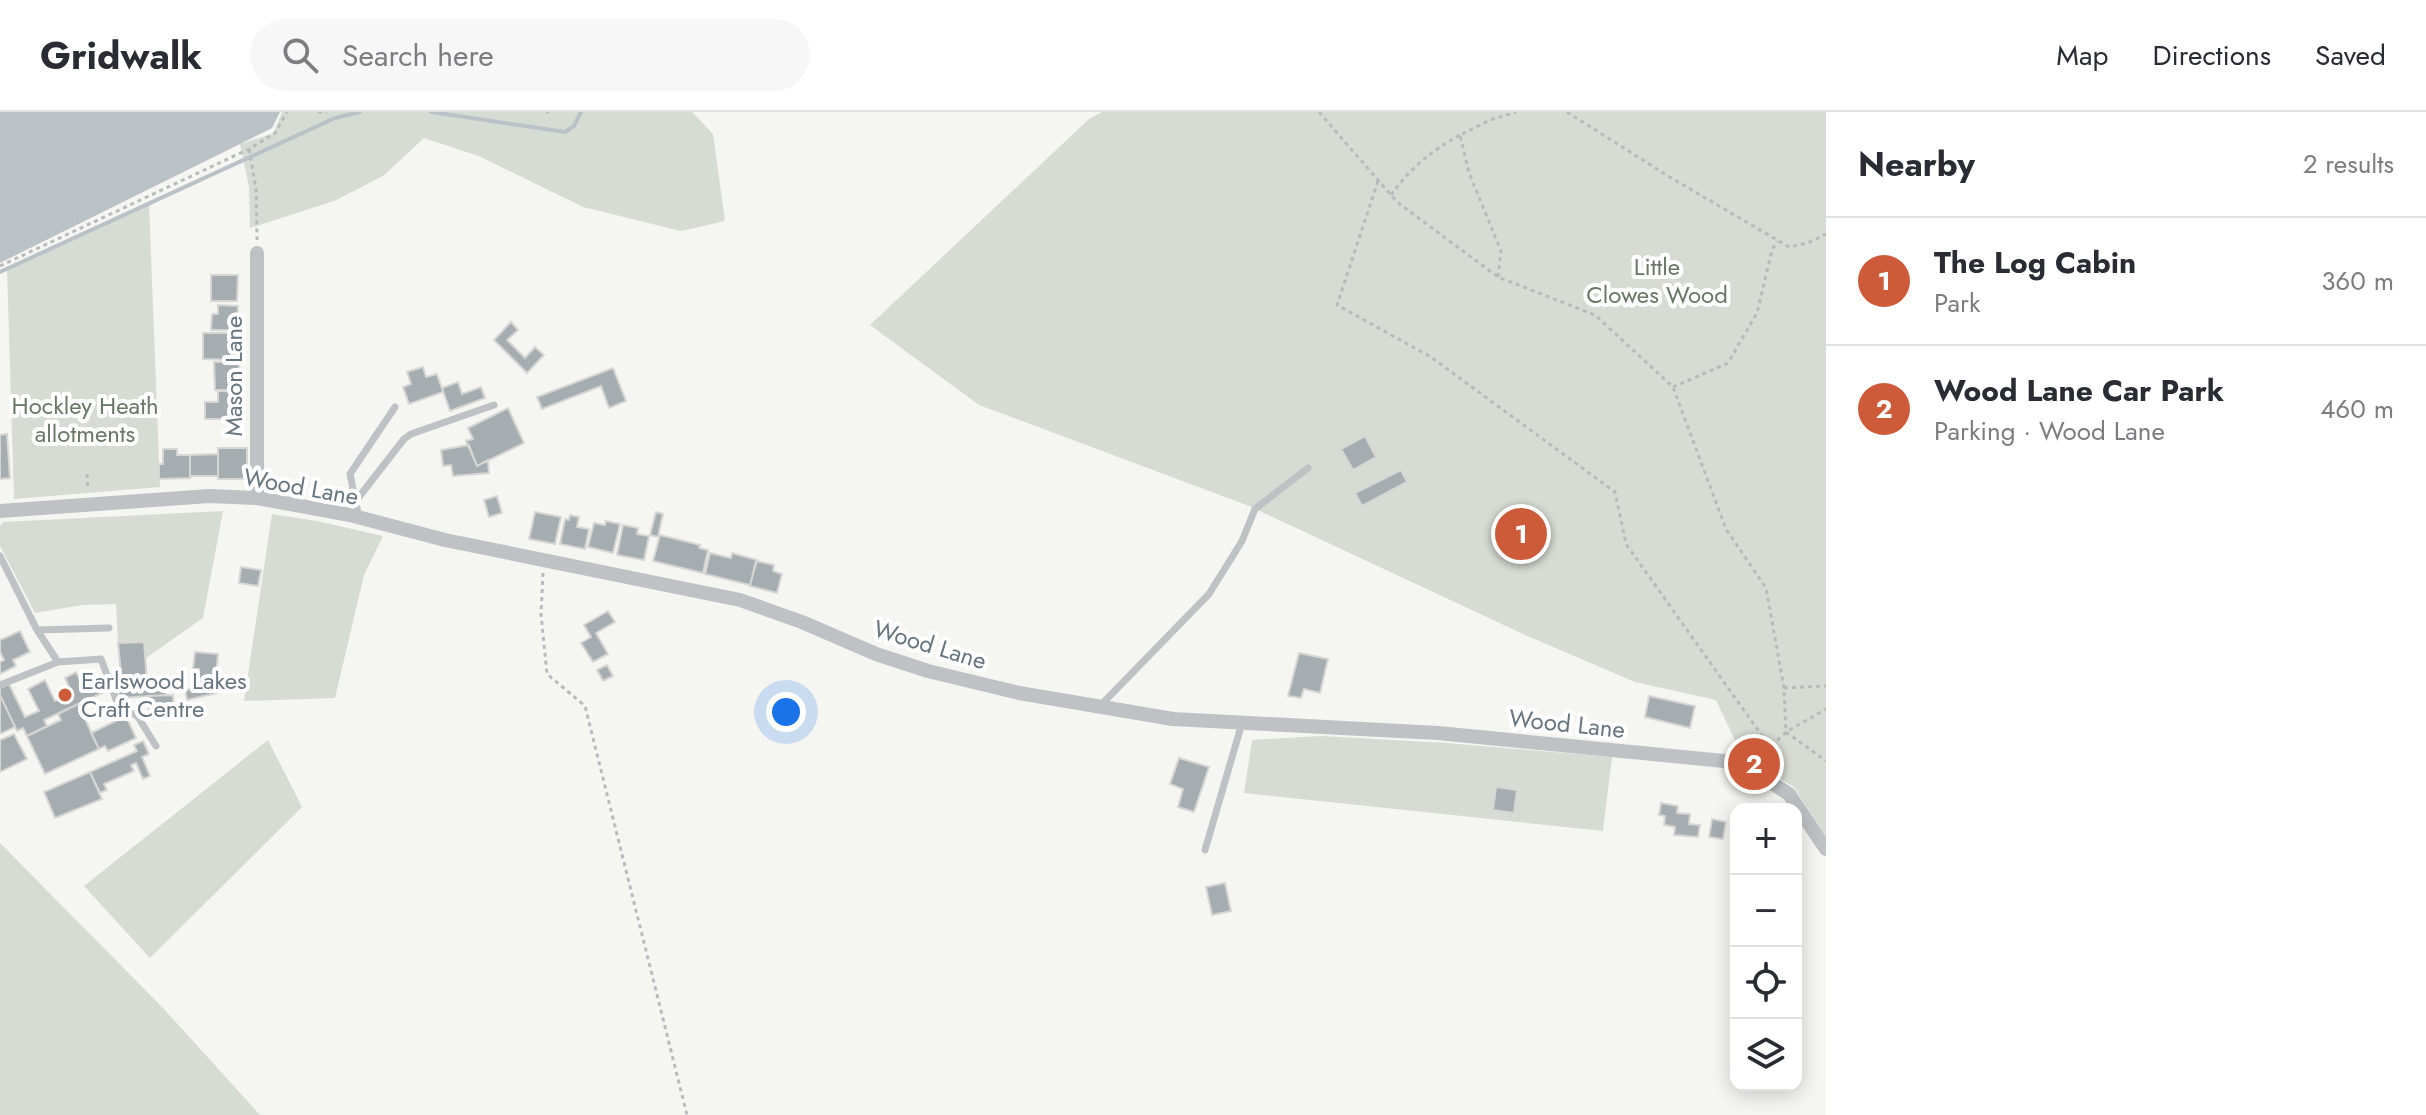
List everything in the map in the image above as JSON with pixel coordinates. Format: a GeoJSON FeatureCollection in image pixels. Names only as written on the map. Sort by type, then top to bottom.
{"type":"FeatureCollection","features":[{"type":"Feature","properties":{"kind":"street","name":"Mason Lane"},"geometry":{"type":"LineString","coordinates":[[257,253],[257,498]]}},
{"type":"Feature","properties":{"kind":"street","name":"Wood Lane"},"geometry":{"type":"LineString","coordinates":[[0,511],[209,496],[257,498],[740,600],[802,622],[876,654],[928,671],[1019,693],[1173,719],[1438,733],[1724,761],[1751,770],[1789,794],[1826,849]]}},
{"type":"Feature","properties":{"kind":"lane"},"geometry":{"type":"LineString","coordinates":[[355,502],[411,434],[494,405]]}},
{"type":"Feature","properties":{"kind":"lane"},"geometry":{"type":"LineString","coordinates":[[359,518],[350,474],[395,407]]}},
{"type":"Feature","properties":{"kind":"lane"},"geometry":{"type":"LineString","coordinates":[[1099,707],[1209,594],[1242,541],[1255,509],[1308,468]]}},
{"type":"Feature","properties":{"kind":"lane"},"geometry":{"type":"LineString","coordinates":[[0,556],[37,630],[58,662]]}},
{"type":"Feature","properties":{"kind":"lane"},"geometry":{"type":"LineString","coordinates":[[37,630],[109,628]]}},
{"type":"Feature","properties":{"kind":"lane"},"geometry":{"type":"LineString","coordinates":[[0,685],[58,662],[101,659],[117,702],[138,717],[156,746]]}},
{"type":"Feature","properties":{"kind":"lane"},"geometry":{"type":"LineString","coordinates":[[1205,850],[1242,723]]}},
{"type":"Feature","properties":{"kind":"path"},"geometry":{"type":"LineString","coordinates":[[0,266],[250,153],[275,133],[287,112]]}},
{"type":"Feature","properties":{"kind":"path"},"geometry":{"type":"LineString","coordinates":[[318,112],[327,112]]}},
{"type":"Feature","properties":{"kind":"path"},"geometry":{"type":"LineString","coordinates":[[1319,112],[1391,196],[1498,277],[1595,315],[1673,387],[1726,529],[1766,588],[1784,688],[1786,732]]}},
{"type":"Feature","properties":{"kind":"path"},"geometry":{"type":"LineString","coordinates":[[1391,196],[1405,174],[1433,150],[1490,120],[1516,112]]}},
{"type":"Feature","properties":{"kind":"path"},"geometry":{"type":"LineString","coordinates":[[1567,112],[1789,247],[1808,243],[1826,234]]}},
{"type":"Feature","properties":{"kind":"path"},"geometry":{"type":"LineString","coordinates":[[1460,135],[1469,173],[1501,251],[1498,277]]}},
{"type":"Feature","properties":{"kind":"path"},"geometry":{"type":"LineString","coordinates":[[250,153],[256,189],[257,253]]}},
{"type":"Feature","properties":{"kind":"path"},"geometry":{"type":"LineString","coordinates":[[1378,181],[1337,305],[1431,357],[1615,492],[1626,544],[1770,747]]}},
{"type":"Feature","properties":{"kind":"path"},"geometry":{"type":"LineString","coordinates":[[1673,387],[1728,363],[1757,313],[1772,250],[1777,241]]}},
{"type":"Feature","properties":{"kind":"path"},"geometry":{"type":"LineString","coordinates":[[87,474],[89,503]]}},
{"type":"Feature","properties":{"kind":"path"},"geometry":{"type":"LineString","coordinates":[[544,561],[541,614],[547,674],[585,706],[687,1115]]}},
{"type":"Feature","properties":{"kind":"path"},"geometry":{"type":"LineString","coordinates":[[1784,688],[1826,686]]}},
{"type":"Feature","properties":{"kind":"path"},"geometry":{"type":"LineString","coordinates":[[1760,757],[1786,732],[1826,709]]}},
{"type":"Feature","properties":{"kind":"path"},"geometry":{"type":"LineString","coordinates":[[1786,732],[1826,761]]}},
{"type":"Feature","properties":{"kind":"green space"},"geometry":{"type":"Polygon","coordinates":[[[282,112],[692,112],[713,134],[725,221],[681,231],[583,207],[481,157],[424,138],[383,176],[334,201],[250,228],[249,187],[240,144],[274,133],[282,112]]]}},
{"type":"Feature","properties":{"kind":"green space","name":"Little Clowes Wood"},"geometry":{"type":"Polygon","coordinates":[[[1102,112],[1826,112],[1826,836],[1794,787],[1742,755],[1716,700],[1635,682],[1523,634],[1249,506],[979,405],[870,325],[1089,119],[1102,112]]]}},
{"type":"Feature","properties":{"kind":"green space","name":"Hockley Heath allotments"},"geometry":{"type":"Polygon","coordinates":[[[149,204],[160,487],[14,499],[7,268],[149,204]]]}},
{"type":"Feature","properties":{"kind":"green space"},"geometry":{"type":"Polygon","coordinates":[[[223,511],[203,618],[146,658],[144,642],[118,643],[116,604],[82,605],[35,613],[0,546],[0,526],[3,522],[223,511]]]}},
{"type":"Feature","properties":{"kind":"green space"},"geometry":{"type":"Polygon","coordinates":[[[272,514],[383,536],[364,575],[335,698],[244,701],[272,514]]]}},
{"type":"Feature","properties":{"kind":"green space"},"geometry":{"type":"Polygon","coordinates":[[[1321,736],[1612,757],[1603,831],[1244,793],[1252,740],[1321,736]]]}},
{"type":"Feature","properties":{"kind":"green space"},"geometry":{"type":"Polygon","coordinates":[[[268,740],[302,807],[150,958],[84,886],[268,740]]]}},
{"type":"Feature","properties":{"kind":"green space"},"geometry":{"type":"Polygon","coordinates":[[[0,843],[163,1008],[260,1115],[0,1115],[0,843]]]}},
{"type":"Feature","properties":{"kind":"shaded area"},"geometry":{"type":"Polygon","coordinates":[[[0,112],[280,112],[272,128],[0,263],[0,112]]]}},
{"type":"Feature","properties":{"kind":"building"},"geometry":{"type":"Polygon","coordinates":[[[211,275],[238,275],[237,301],[211,301],[211,275]]]}},
{"type":"Feature","properties":{"kind":"building"},"geometry":{"type":"Polygon","coordinates":[[[218,305],[238,306],[237,330],[211,330],[212,314],[218,314],[218,305]]]}},
{"type":"Feature","properties":{"kind":"building"},"geometry":{"type":"Polygon","coordinates":[[[511,322],[518,330],[507,340],[525,358],[535,347],[544,355],[527,373],[494,340],[511,322]]]}},
{"type":"Feature","properties":{"kind":"building"},"geometry":{"type":"Polygon","coordinates":[[[203,333],[238,333],[238,360],[203,359],[203,333]]]}},
{"type":"Feature","properties":{"kind":"building"},"geometry":{"type":"Polygon","coordinates":[[[214,362],[239,362],[239,390],[215,390],[214,362]]]}},
{"type":"Feature","properties":{"kind":"building"},"geometry":{"type":"Polygon","coordinates":[[[423,367],[426,377],[437,374],[443,392],[409,404],[403,387],[411,384],[407,372],[423,367]]]}},
{"type":"Feature","properties":{"kind":"building"},"geometry":{"type":"Polygon","coordinates":[[[613,368],[626,401],[609,408],[601,386],[542,409],[537,397],[613,368]]]}},
{"type":"Feature","properties":{"kind":"building"},"geometry":{"type":"Polygon","coordinates":[[[458,382],[462,394],[481,387],[485,398],[450,411],[442,388],[458,382]]]}},
{"type":"Feature","properties":{"kind":"building"},"geometry":{"type":"Polygon","coordinates":[[[218,391],[237,391],[237,419],[205,419],[205,402],[218,402],[218,391]]]}},
{"type":"Feature","properties":{"kind":"building"},"geometry":{"type":"Polygon","coordinates":[[[508,408],[524,443],[477,466],[466,441],[473,439],[468,428],[508,408]]]}},
{"type":"Feature","properties":{"kind":"building"},"geometry":{"type":"Polygon","coordinates":[[[7,434],[10,478],[0,479],[0,435],[7,434]]]}},
{"type":"Feature","properties":{"kind":"building"},"geometry":{"type":"Polygon","coordinates":[[[1365,436],[1376,457],[1353,470],[1341,449],[1365,436]]]}},
{"type":"Feature","properties":{"kind":"building"},"geometry":{"type":"Polygon","coordinates":[[[469,445],[477,466],[488,460],[489,473],[453,476],[451,465],[443,466],[441,450],[469,445]]]}},
{"type":"Feature","properties":{"kind":"building"},"geometry":{"type":"Polygon","coordinates":[[[218,448],[247,448],[247,479],[218,479],[218,448]]]}},
{"type":"Feature","properties":{"kind":"building"},"geometry":{"type":"Polygon","coordinates":[[[163,449],[177,449],[177,455],[190,455],[190,478],[159,479],[163,449]]]}},
{"type":"Feature","properties":{"kind":"building"},"geometry":{"type":"Polygon","coordinates":[[[218,454],[218,476],[190,476],[190,455],[218,454]]]}},
{"type":"Feature","properties":{"kind":"building"},"geometry":{"type":"Polygon","coordinates":[[[1401,470],[1407,482],[1362,506],[1355,493],[1401,470]]]}},
{"type":"Feature","properties":{"kind":"building"},"geometry":{"type":"Polygon","coordinates":[[[497,496],[502,513],[489,517],[484,500],[497,496]]]}},
{"type":"Feature","properties":{"kind":"building"},"geometry":{"type":"Polygon","coordinates":[[[535,512],[561,517],[555,544],[529,539],[535,512]]]}},
{"type":"Feature","properties":{"kind":"building"},"geometry":{"type":"Polygon","coordinates":[[[656,512],[663,514],[658,537],[650,535],[656,512]]]}},
{"type":"Feature","properties":{"kind":"building"},"geometry":{"type":"Polygon","coordinates":[[[570,515],[579,517],[577,527],[589,529],[585,549],[560,544],[565,519],[569,520],[570,515]]]}},
{"type":"Feature","properties":{"kind":"building"},"geometry":{"type":"Polygon","coordinates":[[[606,521],[620,524],[613,553],[588,547],[594,523],[605,525],[606,521]]]}},
{"type":"Feature","properties":{"kind":"building"},"geometry":{"type":"Polygon","coordinates":[[[623,525],[638,528],[637,534],[649,536],[644,560],[617,555],[623,525]]]}},
{"type":"Feature","properties":{"kind":"building"},"geometry":{"type":"Polygon","coordinates":[[[660,535],[708,550],[703,573],[653,561],[660,535]]]}},
{"type":"Feature","properties":{"kind":"building"},"geometry":{"type":"Polygon","coordinates":[[[710,553],[731,558],[732,553],[757,560],[750,585],[705,574],[710,553]]]}},
{"type":"Feature","properties":{"kind":"building"},"geometry":{"type":"Polygon","coordinates":[[[756,561],[774,565],[773,571],[782,574],[777,593],[750,586],[756,561]]]}},
{"type":"Feature","properties":{"kind":"building"},"geometry":{"type":"Polygon","coordinates":[[[241,567],[261,570],[258,586],[239,583],[241,567]]]}},
{"type":"Feature","properties":{"kind":"building"},"geometry":{"type":"Polygon","coordinates":[[[608,611],[615,622],[596,633],[608,654],[593,662],[581,643],[591,637],[584,625],[608,611]]]}},
{"type":"Feature","properties":{"kind":"building"},"geometry":{"type":"Polygon","coordinates":[[[20,631],[30,652],[13,660],[16,666],[0,674],[0,662],[4,660],[0,640],[20,631]]]}},
{"type":"Feature","properties":{"kind":"building"},"geometry":{"type":"Polygon","coordinates":[[[144,642],[147,681],[122,683],[118,643],[144,642]]]}},
{"type":"Feature","properties":{"kind":"building"},"geometry":{"type":"Polygon","coordinates":[[[195,652],[218,654],[216,676],[212,676],[211,683],[198,682],[199,669],[193,669],[195,652]]]}},
{"type":"Feature","properties":{"kind":"building"},"geometry":{"type":"Polygon","coordinates":[[[1299,653],[1328,659],[1320,693],[1304,689],[1301,698],[1288,696],[1299,653]]]}},
{"type":"Feature","properties":{"kind":"building"},"geometry":{"type":"Polygon","coordinates":[[[607,665],[613,676],[603,681],[597,670],[607,665]]]}},
{"type":"Feature","properties":{"kind":"building"},"geometry":{"type":"Polygon","coordinates":[[[76,672],[82,684],[97,677],[104,692],[44,720],[47,726],[27,736],[23,728],[17,731],[0,695],[0,688],[9,684],[25,717],[39,711],[28,689],[45,680],[55,701],[72,693],[65,678],[76,672]]]}},
{"type":"Feature","properties":{"kind":"building"},"geometry":{"type":"Polygon","coordinates":[[[165,680],[166,695],[119,698],[118,683],[165,680]]]}},
{"type":"Feature","properties":{"kind":"building"},"geometry":{"type":"Polygon","coordinates":[[[214,684],[217,693],[187,700],[185,690],[214,684]]]}},
{"type":"Feature","properties":{"kind":"building"},"geometry":{"type":"Polygon","coordinates":[[[0,695],[15,727],[0,734],[0,695]]]}},
{"type":"Feature","properties":{"kind":"building"},"geometry":{"type":"Polygon","coordinates":[[[173,695],[174,718],[149,719],[148,696],[173,695]]]}},
{"type":"Feature","properties":{"kind":"building"},"geometry":{"type":"Polygon","coordinates":[[[1649,696],[1695,706],[1690,728],[1645,717],[1649,696]]]}},
{"type":"Feature","properties":{"kind":"building"},"geometry":{"type":"Polygon","coordinates":[[[78,704],[99,749],[45,774],[27,736],[61,720],[58,714],[78,704]]]}},
{"type":"Feature","properties":{"kind":"building"},"geometry":{"type":"Polygon","coordinates":[[[126,716],[136,738],[108,751],[105,746],[99,749],[91,733],[126,716]]]}},
{"type":"Feature","properties":{"kind":"building"},"geometry":{"type":"Polygon","coordinates":[[[14,734],[27,759],[0,772],[0,740],[14,734]]]}},
{"type":"Feature","properties":{"kind":"building"},"geometry":{"type":"Polygon","coordinates":[[[143,741],[149,754],[142,757],[150,776],[143,779],[136,763],[131,765],[134,771],[104,784],[107,790],[100,793],[90,772],[137,751],[134,745],[143,741]]]}},
{"type":"Feature","properties":{"kind":"building"},"geometry":{"type":"Polygon","coordinates":[[[1179,758],[1209,767],[1194,812],[1178,807],[1183,789],[1170,784],[1179,758]]]}},
{"type":"Feature","properties":{"kind":"building"},"geometry":{"type":"Polygon","coordinates":[[[90,772],[102,799],[55,818],[44,792],[90,772]]]}},
{"type":"Feature","properties":{"kind":"building"},"geometry":{"type":"Polygon","coordinates":[[[1496,787],[1517,790],[1514,813],[1493,810],[1496,787]]]}},
{"type":"Feature","properties":{"kind":"building"},"geometry":{"type":"Polygon","coordinates":[[[1661,803],[1678,806],[1677,813],[1690,814],[1689,824],[1700,825],[1698,837],[1674,835],[1675,827],[1664,825],[1665,816],[1659,815],[1661,803]]]}},
{"type":"Feature","properties":{"kind":"building"},"geometry":{"type":"Polygon","coordinates":[[[1712,819],[1726,822],[1723,839],[1709,837],[1712,819]]]}},
{"type":"Feature","properties":{"kind":"building"},"geometry":{"type":"Polygon","coordinates":[[[1225,883],[1231,911],[1212,915],[1206,887],[1225,883]]]}},
{"type":"Feature","properties":{"kind":"waterway"},"geometry":{"type":"LineString","coordinates":[[0,272],[335,118],[360,112]]}},
{"type":"Feature","properties":{"kind":"waterway"},"geometry":{"type":"LineString","coordinates":[[431,112],[565,132],[574,126],[581,112]]}},
{"type":"Feature","properties":{"kind":"place","name":"The Log Cabin"},"geometry":{"type":"Point","coordinates":[1521,534]}},
{"type":"Feature","properties":{"kind":"place","name":"Earlswood Lakes Craft Centre"},"geometry":{"type":"Point","coordinates":[65,695]}},
{"type":"Feature","properties":{"kind":"place","name":"Wood Lane Car Park"},"geometry":{"type":"Point","coordinates":[1754,764]}}]}
